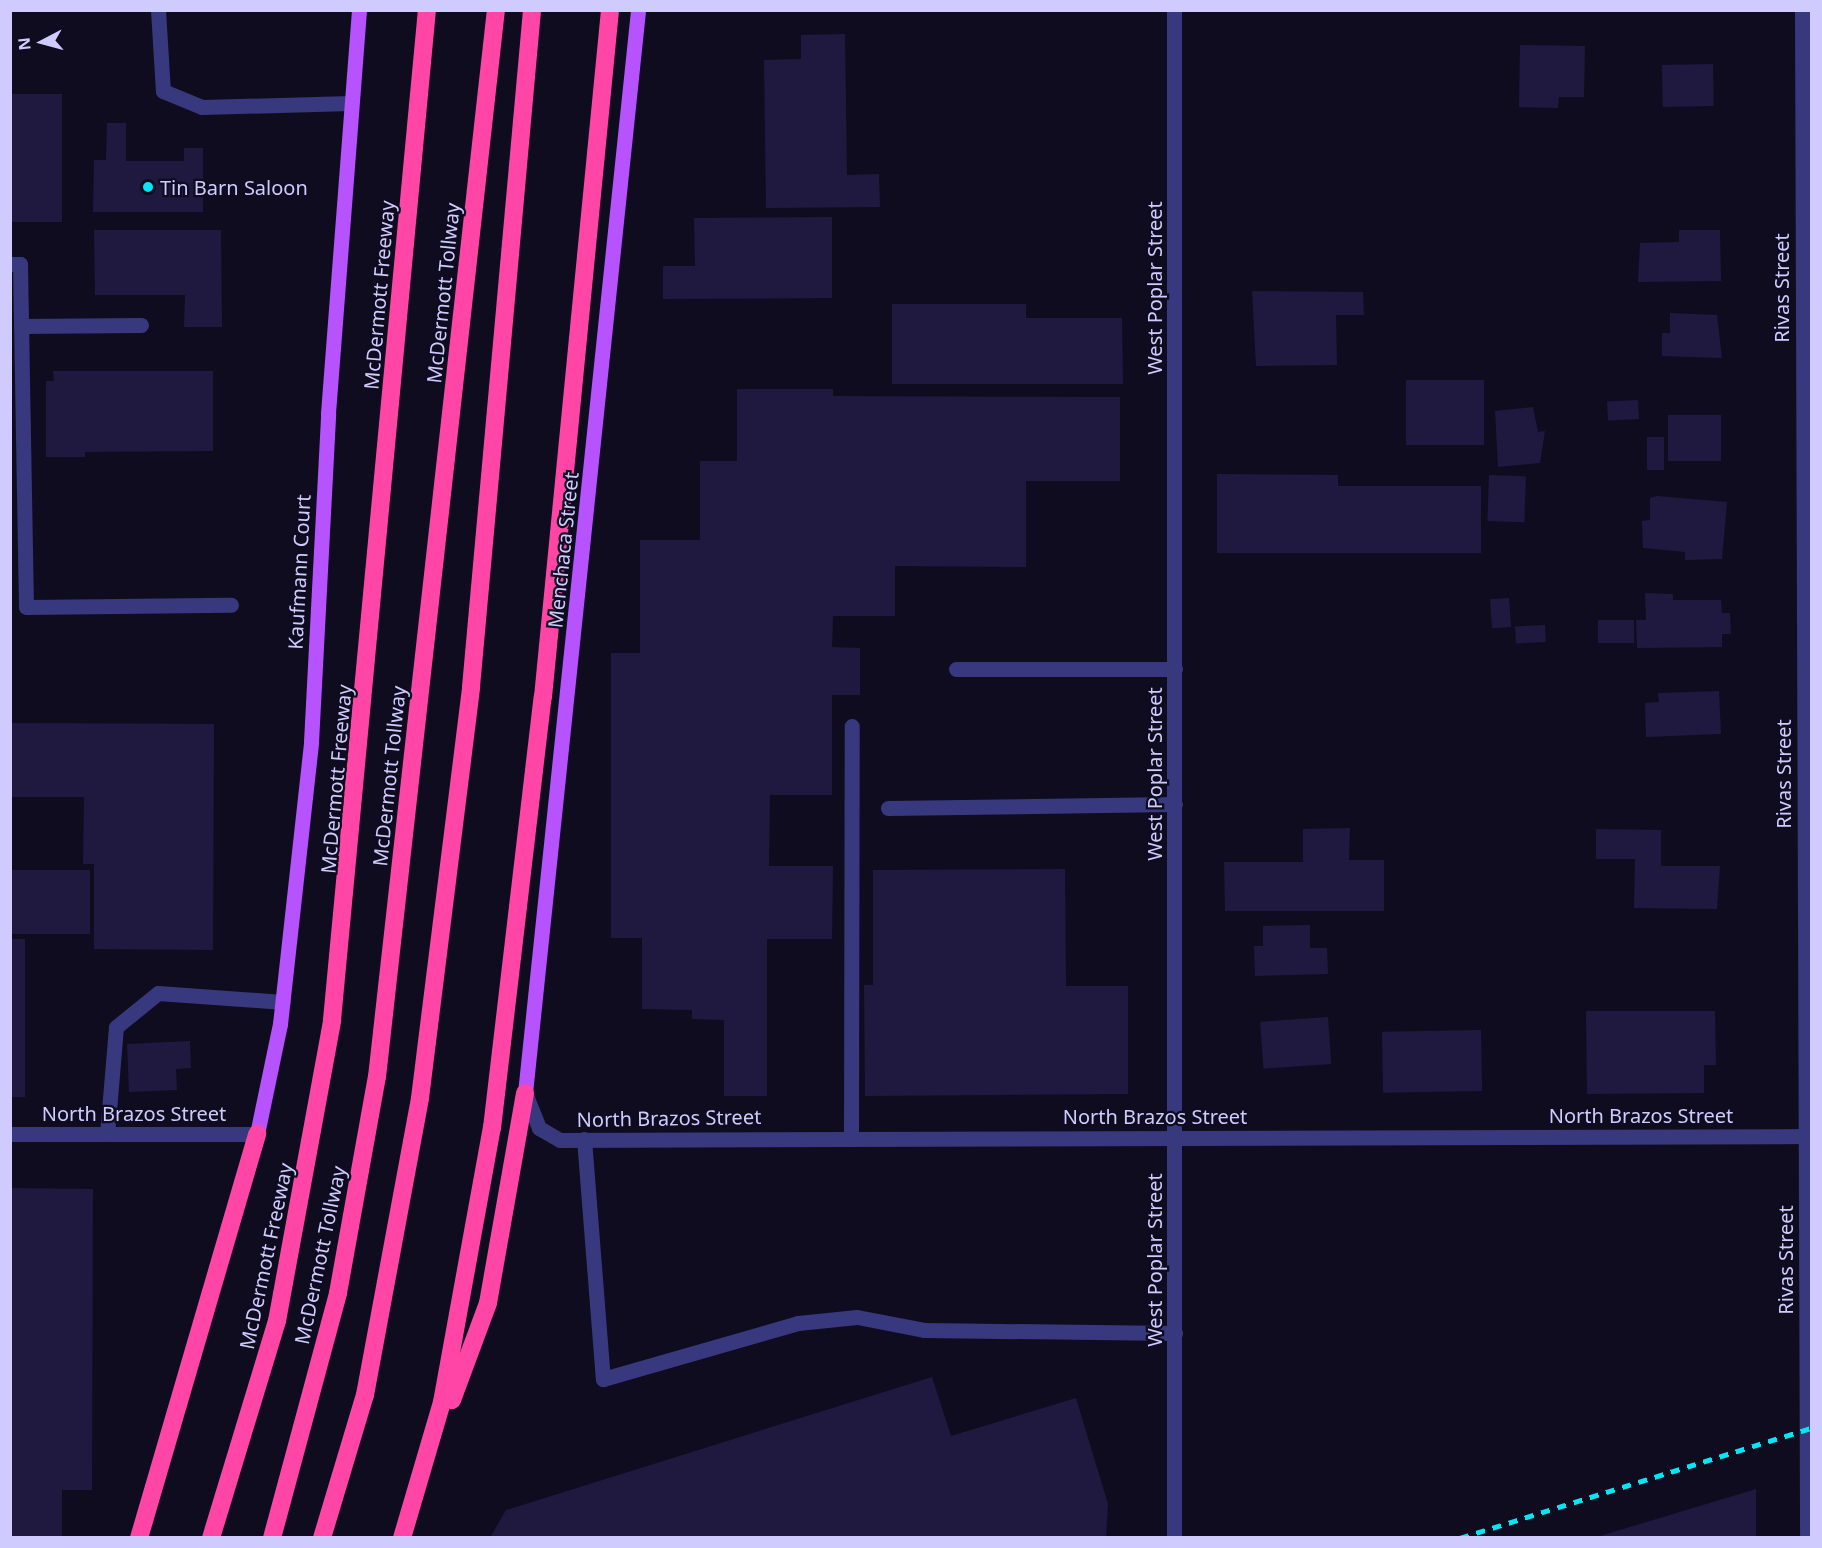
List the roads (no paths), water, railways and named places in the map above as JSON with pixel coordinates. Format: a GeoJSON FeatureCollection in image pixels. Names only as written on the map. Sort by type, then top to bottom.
{"type":"FeatureCollection","features":[{"type":"Feature","properties":{"kind":"highway","name":"McDermott Freeway"},"geometry":{"type":"LineString","coordinates":[[211,1538],[277,1321],[332,1020],[428,10]]}},
{"type":"Feature","properties":{"kind":"highway","name":"McDermott Tollway"},"geometry":{"type":"LineString","coordinates":[[272,1538],[338,1293],[376,1077],[496,10]]}},
{"type":"Feature","properties":{"kind":"highway"},"geometry":{"type":"LineString","coordinates":[[322,1538],[365,1395],[420,1098],[471,687],[532,10]]}},
{"type":"Feature","properties":{"kind":"highway"},"geometry":{"type":"LineString","coordinates":[[402,1538],[442,1402],[492,1128],[543,697],[610,10]]}},
{"type":"Feature","properties":{"kind":"highway"},"geometry":{"type":"LineString","coordinates":[[388,1538],[437,1440],[488,1303],[525,1093]]}},
{"type":"Feature","properties":{"kind":"highway"},"geometry":{"type":"LineString","coordinates":[[139,1538],[257,1134]]}},
{"type":"Feature","properties":{"kind":"main road","name":"Kaufmann Court"},"geometry":{"type":"LineString","coordinates":[[257,1134],[283,1002],[311,742],[351,103],[359,10]]}},
{"type":"Feature","properties":{"kind":"main road","name":"Menchaca Street"},"geometry":{"type":"LineString","coordinates":[[525,1093],[638,10]]}},
{"type":"Feature","properties":{"kind":"street"},"geometry":{"type":"LineString","coordinates":[[158,10],[162,91],[202,107],[351,103]]}},
{"type":"Feature","properties":{"kind":"street","name":"West Poplar Street"},"geometry":{"type":"LineString","coordinates":[[1174,10],[1176,669],[1174,1538]]}},
{"type":"Feature","properties":{"kind":"street","name":"Rivas Street"},"geometry":{"type":"LineString","coordinates":[[1802,10],[1807,272],[1807,1538]]}},
{"type":"Feature","properties":{"kind":"street"},"geometry":{"type":"LineString","coordinates":[[10,264],[20,264],[26,607],[231,605]]}},
{"type":"Feature","properties":{"kind":"street"},"geometry":{"type":"LineString","coordinates":[[21,326],[141,325]]}},
{"type":"Feature","properties":{"kind":"street"},"geometry":{"type":"LineString","coordinates":[[956,669],[1176,669]]}},
{"type":"Feature","properties":{"kind":"street"},"geometry":{"type":"LineString","coordinates":[[851,1138],[852,726]]}},
{"type":"Feature","properties":{"kind":"street"},"geometry":{"type":"LineString","coordinates":[[888,808],[1175,804]]}},
{"type":"Feature","properties":{"kind":"street"},"geometry":{"type":"LineString","coordinates":[[107,1134],[116,1027],[158,993],[283,1002]]}},
{"type":"Feature","properties":{"kind":"street","name":"North Brazos Street"},"geometry":{"type":"LineString","coordinates":[[525,1093],[539,1128],[560,1140],[1808,1136]]}},
{"type":"Feature","properties":{"kind":"street","name":"North Brazos Street"},"geometry":{"type":"LineString","coordinates":[[10,1134],[257,1134]]}},
{"type":"Feature","properties":{"kind":"street"},"geometry":{"type":"LineString","coordinates":[[584,1139],[603,1379],[798,1323],[858,1317],[924,1330],[1175,1333]]}},
{"type":"Feature","properties":{"kind":"railway"},"geometry":{"type":"LineString","coordinates":[[1460,1538],[1812,1428]]}},
{"type":"Feature","properties":{"kind":"place","name":"Tin Barn Saloon"},"geometry":{"type":"Point","coordinates":[148,187]}}]}
